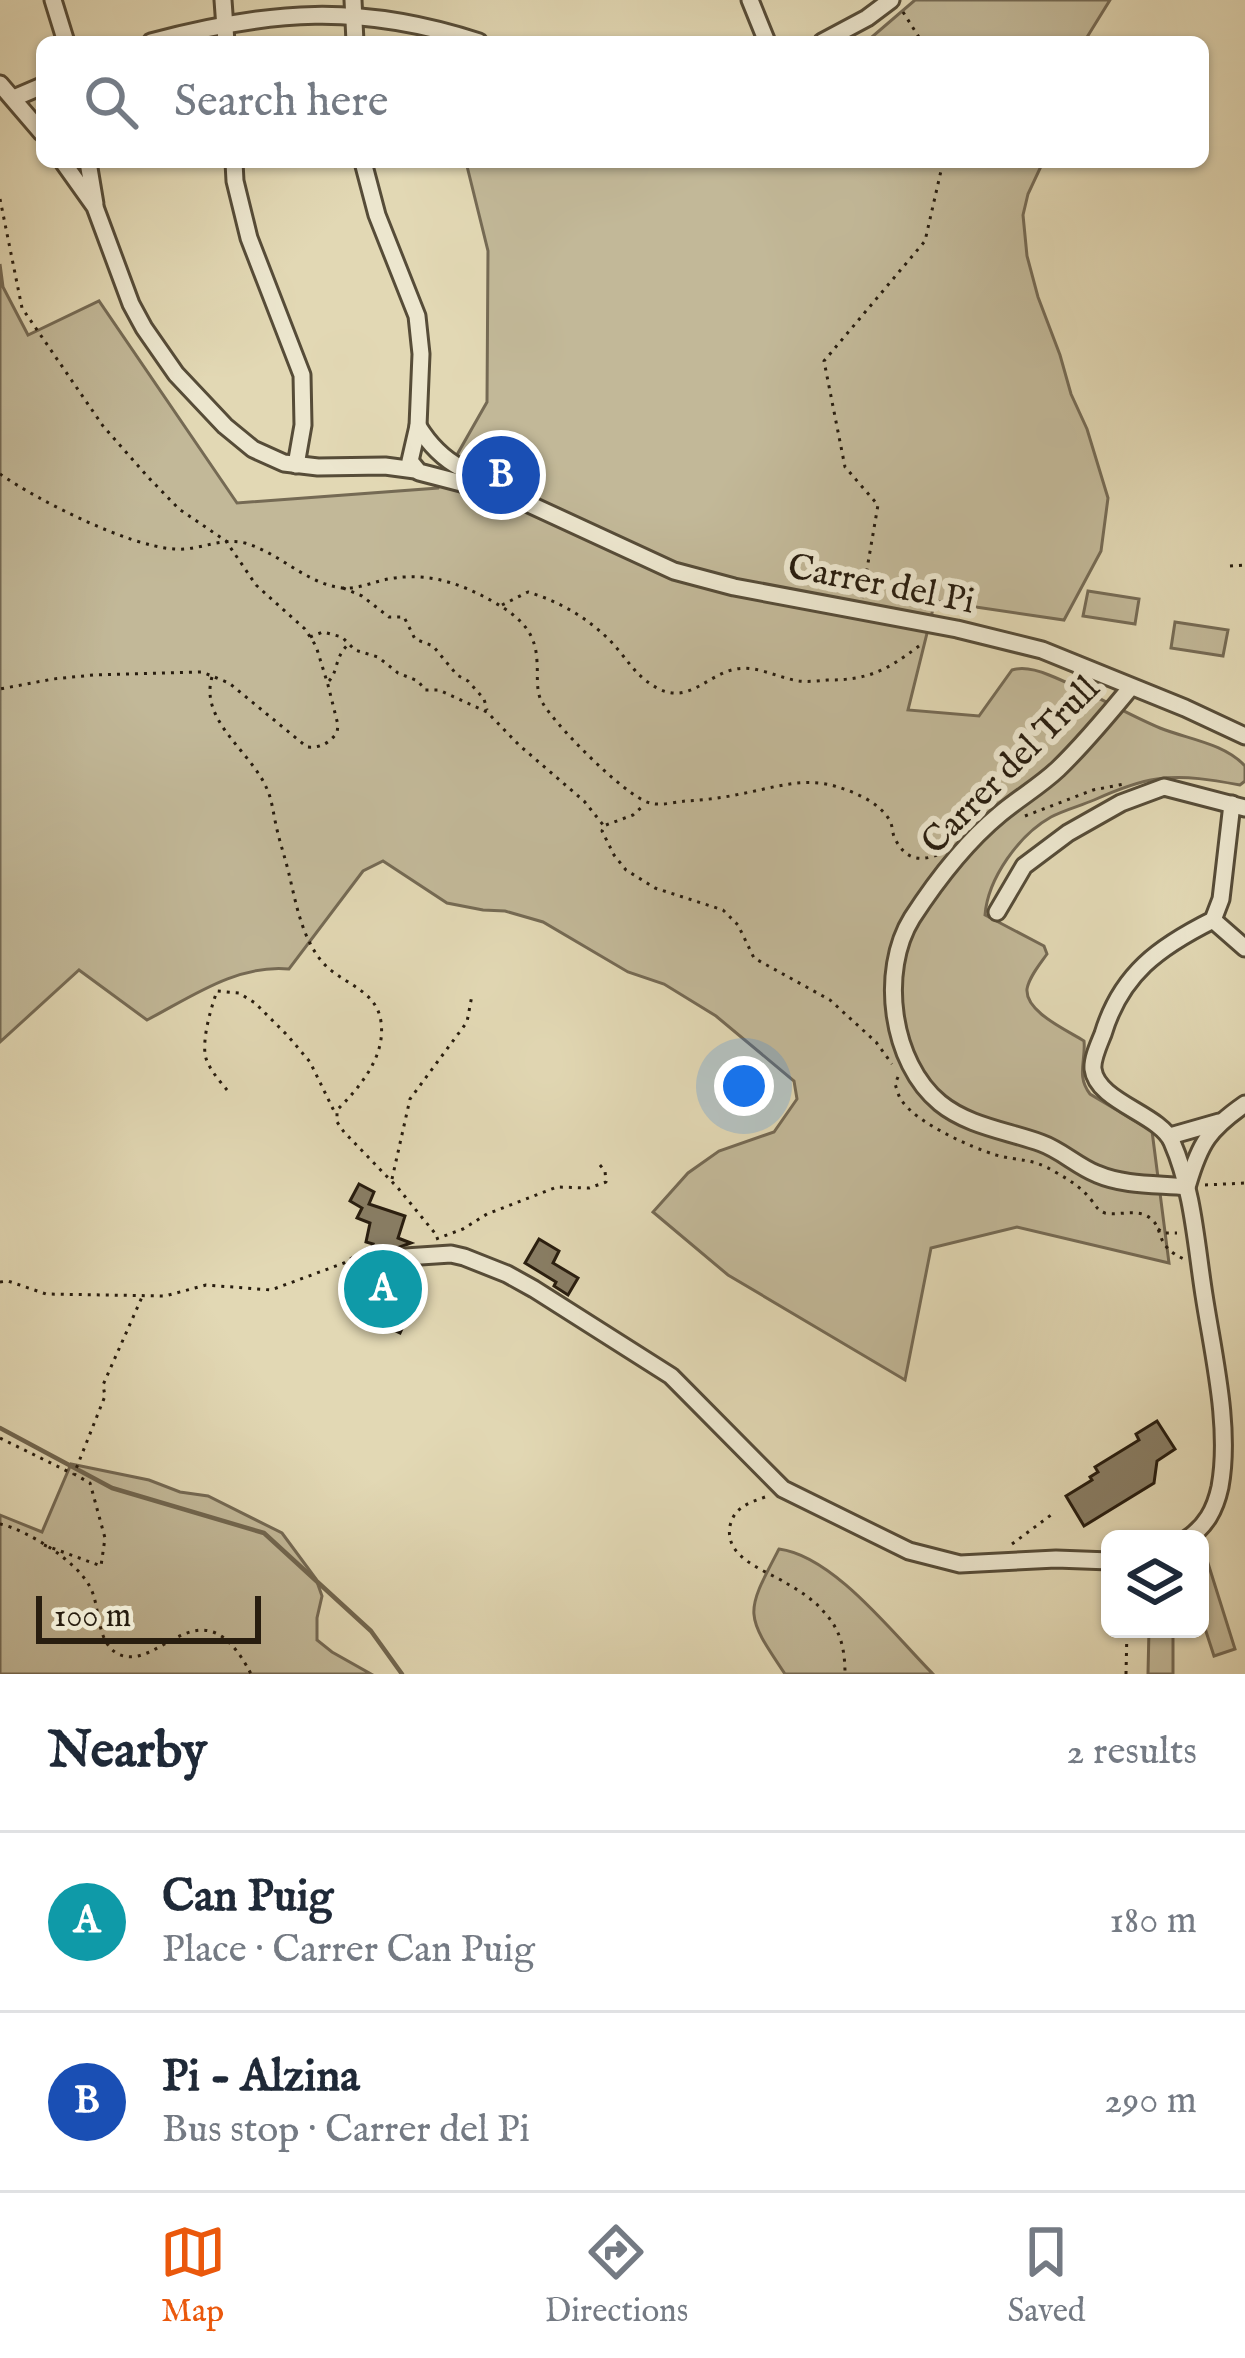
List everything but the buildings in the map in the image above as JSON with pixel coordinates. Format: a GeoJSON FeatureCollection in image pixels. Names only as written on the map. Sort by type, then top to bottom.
{"type":"FeatureCollection","features":[{"type":"Feature","properties":{"kind":"street"},"geometry":{"type":"LineString","coordinates":[[53,0],[64,36]]}},
{"type":"Feature","properties":{"kind":"street"},"geometry":{"type":"LineString","coordinates":[[223,0],[226,36]]}},
{"type":"Feature","properties":{"kind":"street"},"geometry":{"type":"LineString","coordinates":[[750,0],[765,36]]}},
{"type":"Feature","properties":{"kind":"street"},"geometry":{"type":"LineString","coordinates":[[833,36],[893,0]]}},
{"type":"Feature","properties":{"kind":"street"},"geometry":{"type":"LineString","coordinates":[[176,36],[225,24],[354,8],[459,36]]}},
{"type":"Feature","properties":{"kind":"street"},"geometry":{"type":"LineString","coordinates":[[0,84],[36,126]]}},
{"type":"Feature","properties":{"kind":"street"},"geometry":{"type":"LineString","coordinates":[[14,98],[36,89]]}},
{"type":"Feature","properties":{"kind":"street"},"geometry":{"type":"LineString","coordinates":[[67,168],[95,207]]}},
{"type":"Feature","properties":{"kind":"street"},"geometry":{"type":"LineString","coordinates":[[89,168],[95,207],[131,304],[158,351],[194,396],[253,449],[296,465],[303,425],[302,375],[249,238],[234,168]]}},
{"type":"Feature","properties":{"kind":"street"},"geometry":{"type":"LineString","coordinates":[[366,168],[377,214],[417,316],[421,353],[418,426],[412,451],[410,461],[419,472],[435,468],[438,459],[434,449],[423,445],[412,451],[399,463],[385,466]]}},
{"type":"Feature","properties":{"kind":"street","name":"Carrer del Pi"},"geometry":{"type":"LineString","coordinates":[[418,426],[434,449],[505,493]]}},
{"type":"Feature","properties":{"kind":"street","name":"Carrer del Pi"},"geometry":{"type":"LineString","coordinates":[[296,465],[385,466],[505,493],[689,576],[1027,645],[1245,736]]}},
{"type":"Feature","properties":{"kind":"street","name":"Carrer del Trull"},"geometry":{"type":"LineString","coordinates":[[1131,687],[1060,766],[963,850],[901,940],[893,993],[911,1066],[921,1084],[952,1112],[1045,1144],[1096,1174],[1187,1187]]}},
{"type":"Feature","properties":{"kind":"street"},"geometry":{"type":"LineString","coordinates":[[997,912],[1024,866],[1120,803],[1164,788],[1239,806],[1214,920],[1144,963],[1112,1004],[1093,1067],[1099,1085],[1170,1136],[1187,1187],[1216,1376],[1222,1455],[1219,1490],[1209,1518],[1196,1530]]}},
{"type":"Feature","properties":{"kind":"street"},"geometry":{"type":"LineString","coordinates":[[1214,920],[1245,948]]}},
{"type":"Feature","properties":{"kind":"street"},"geometry":{"type":"LineString","coordinates":[[1170,1136],[1219,1122],[1245,1104]]}},
{"type":"Feature","properties":{"kind":"street"},"geometry":{"type":"LineString","coordinates":[[1187,1187],[1201,1148],[1219,1122]]}},
{"type":"Feature","properties":{"kind":"street"},"geometry":{"type":"LineString","coordinates":[[411,1257],[451,1254],[534,1289],[660,1369],[784,1490],[909,1551],[960,1564],[1101,1561]]}},
{"type":"Feature","properties":{"kind":"path"},"geometry":{"type":"LineString","coordinates":[[893,0],[918,36]]}},
{"type":"Feature","properties":{"kind":"path"},"geometry":{"type":"LineString","coordinates":[[860,611],[878,505],[845,467],[824,361],[925,241],[942,168]]}},
{"type":"Feature","properties":{"kind":"path"},"geometry":{"type":"LineString","coordinates":[[0,199],[22,308],[103,426],[178,509],[226,541],[256,585],[298,620],[310,637],[327,682],[338,734],[325,745],[307,747],[244,694],[212,675],[193,672],[93,675],[0,688]]}},
{"type":"Feature","properties":{"kind":"path"},"geometry":{"type":"LineString","coordinates":[[0,475],[81,519],[147,544],[184,550],[237,542],[266,550],[296,570],[362,596],[389,616],[404,617],[415,639],[433,646],[484,699],[487,712]]}},
{"type":"Feature","properties":{"kind":"path"},"geometry":{"type":"LineString","coordinates":[[1230,566],[1245,566]]}},
{"type":"Feature","properties":{"kind":"path"},"geometry":{"type":"LineString","coordinates":[[341,588],[425,576],[457,584],[521,620],[533,638],[537,687],[548,712],[612,778],[646,802],[707,800],[811,781],[856,793],[876,805],[890,821],[895,839],[916,859],[925,861],[963,850]]}},
{"type":"Feature","properties":{"kind":"path"},"geometry":{"type":"LineString","coordinates":[[501,606],[528,592],[551,599],[573,611],[618,650],[639,678],[667,693],[690,692],[737,668],[799,681],[859,680],[891,668],[919,646]]}},
{"type":"Feature","properties":{"kind":"path"},"geometry":{"type":"LineString","coordinates":[[310,637],[323,632],[342,638],[355,650],[418,680],[425,690],[439,690],[487,712],[584,801],[604,826],[603,835],[626,870],[655,888],[723,910],[737,925],[754,958],[830,1000],[876,1042],[900,1075],[895,1084],[902,1102],[923,1122],[968,1145],[1036,1161],[1082,1188],[1102,1211],[1148,1216],[1164,1233],[1195,1238]]}},
{"type":"Feature","properties":{"kind":"path"},"geometry":{"type":"LineString","coordinates":[[327,682],[350,644]]}},
{"type":"Feature","properties":{"kind":"path"},"geometry":{"type":"LineString","coordinates":[[212,675],[208,689],[214,712],[266,786],[310,943],[327,967],[366,994],[381,1021],[375,1059],[335,1114]]}},
{"type":"Feature","properties":{"kind":"path"},"geometry":{"type":"LineString","coordinates":[[1017,819],[1093,790],[1130,783]]}},
{"type":"Feature","properties":{"kind":"path"},"geometry":{"type":"LineString","coordinates":[[604,826],[633,815],[646,802]]}},
{"type":"Feature","properties":{"kind":"path"},"geometry":{"type":"LineString","coordinates":[[227,1090],[205,1053],[217,991],[239,993],[255,1003],[288,1036],[310,1062],[344,1132],[438,1238]]}},
{"type":"Feature","properties":{"kind":"path"},"geometry":{"type":"LineString","coordinates":[[392,1181],[407,1107],[467,1022],[472,994]]}},
{"type":"Feature","properties":{"kind":"path"},"geometry":{"type":"LineString","coordinates":[[0,1282],[46,1294],[165,1296],[206,1285],[271,1290],[368,1248],[411,1257],[487,1214],[556,1187],[589,1188],[606,1182],[599,1164]]}},
{"type":"Feature","properties":{"kind":"path"},"geometry":{"type":"LineString","coordinates":[[1187,1187],[1245,1183]]}},
{"type":"Feature","properties":{"kind":"path"},"geometry":{"type":"LineString","coordinates":[[1157,1228],[1162,1244],[1171,1252],[1199,1264]]}},
{"type":"Feature","properties":{"kind":"path"},"geometry":{"type":"LineString","coordinates":[[0,1275],[8,1282]]}},
{"type":"Feature","properties":{"kind":"path"},"geometry":{"type":"LineString","coordinates":[[74,1474],[105,1396],[103,1384],[143,1295]]}},
{"type":"Feature","properties":{"kind":"path"},"geometry":{"type":"LineString","coordinates":[[0,1438],[90,1483],[105,1538],[101,1566],[44,1545]]}},
{"type":"Feature","properties":{"kind":"path"},"geometry":{"type":"LineString","coordinates":[[784,1490],[739,1509],[731,1522],[731,1543],[746,1560],[798,1590],[828,1616],[842,1641],[845,1674]]}},
{"type":"Feature","properties":{"kind":"path"},"geometry":{"type":"LineString","coordinates":[[987,1563],[1052,1515]]}},
{"type":"Feature","properties":{"kind":"path"},"geometry":{"type":"LineString","coordinates":[[0,1523],[22,1530],[85,1578],[97,1603],[105,1640],[117,1654],[140,1657],[194,1630],[207,1631],[231,1646],[251,1674]]}},
{"type":"Feature","properties":{"kind":"path"},"geometry":{"type":"LineString","coordinates":[[1126,1674],[1127,1638]]}},
{"type":"Feature","properties":{"kind":"shaded area"},"geometry":{"type":"Polygon","coordinates":[[[915,0],[1110,0],[1088,36],[873,36],[915,0]]]}},
{"type":"Feature","properties":{"kind":"shaded area"},"geometry":{"type":"Polygon","coordinates":[[[467,168],[1040,168],[1023,215],[1027,256],[1108,498],[1101,551],[1064,620],[935,601],[908,710],[979,716],[1012,670],[1030,669],[1160,728],[1216,747],[1245,766],[1245,781],[1240,785],[1157,779],[1051,817],[1007,859],[987,901],[985,915],[1044,946],[1047,954],[1032,975],[1028,997],[1048,1020],[1084,1041],[1082,1075],[1090,1094],[1152,1131],[1169,1263],[1017,1227],[931,1248],[905,1380],[728,1275],[653,1212],[688,1173],[719,1151],[774,1132],[797,1099],[794,1081],[716,1016],[664,984],[628,972],[543,922],[447,903],[383,861],[363,871],[289,969],[233,977],[147,1020],[79,970],[0,1042],[0,264],[3,287],[28,335],[99,301],[237,503],[438,488],[487,402],[488,251],[467,168]]]}},
{"type":"Feature","properties":{"kind":"shaded area"},"geometry":{"type":"Polygon","coordinates":[[[1088,591],[1139,599],[1135,624],[1083,616],[1088,591]]]}},
{"type":"Feature","properties":{"kind":"shaded area"},"geometry":{"type":"Polygon","coordinates":[[[1175,622],[1228,630],[1223,656],[1171,648],[1175,622]]]}},
{"type":"Feature","properties":{"kind":"shaded area"},"geometry":{"type":"Polygon","coordinates":[[[71,1464],[208,1496],[282,1533],[316,1579],[322,1596],[317,1640],[371,1674],[0,1674],[0,1515],[42,1532],[71,1464]]]}},
{"type":"Feature","properties":{"kind":"shaded area"},"geometry":{"type":"Polygon","coordinates":[[[779,1549],[821,1566],[842,1582],[933,1674],[785,1674],[762,1638],[754,1613],[760,1587],[779,1549]]]}},
{"type":"Feature","properties":{"kind":"shaded area"},"geometry":{"type":"Polygon","coordinates":[[[1209,1566],[1235,1649],[1214,1656],[1208,1638],[1209,1566]]]}},
{"type":"Feature","properties":{"kind":"shaded area"},"geometry":{"type":"Polygon","coordinates":[[[1149,1638],[1173,1638],[1173,1674],[1148,1674],[1149,1638]]]}},
{"type":"Feature","properties":{"kind":"waterway"},"geometry":{"type":"LineString","coordinates":[[0,1428],[112,1488],[264,1533],[371,1631],[402,1674]]}},
{"type":"Feature","properties":{"kind":"place","name":"Pi - Alzina"},"geometry":{"type":"Point","coordinates":[501,475]}},
{"type":"Feature","properties":{"kind":"place","name":"Can Puig"},"geometry":{"type":"Point","coordinates":[383,1289]}}]}
